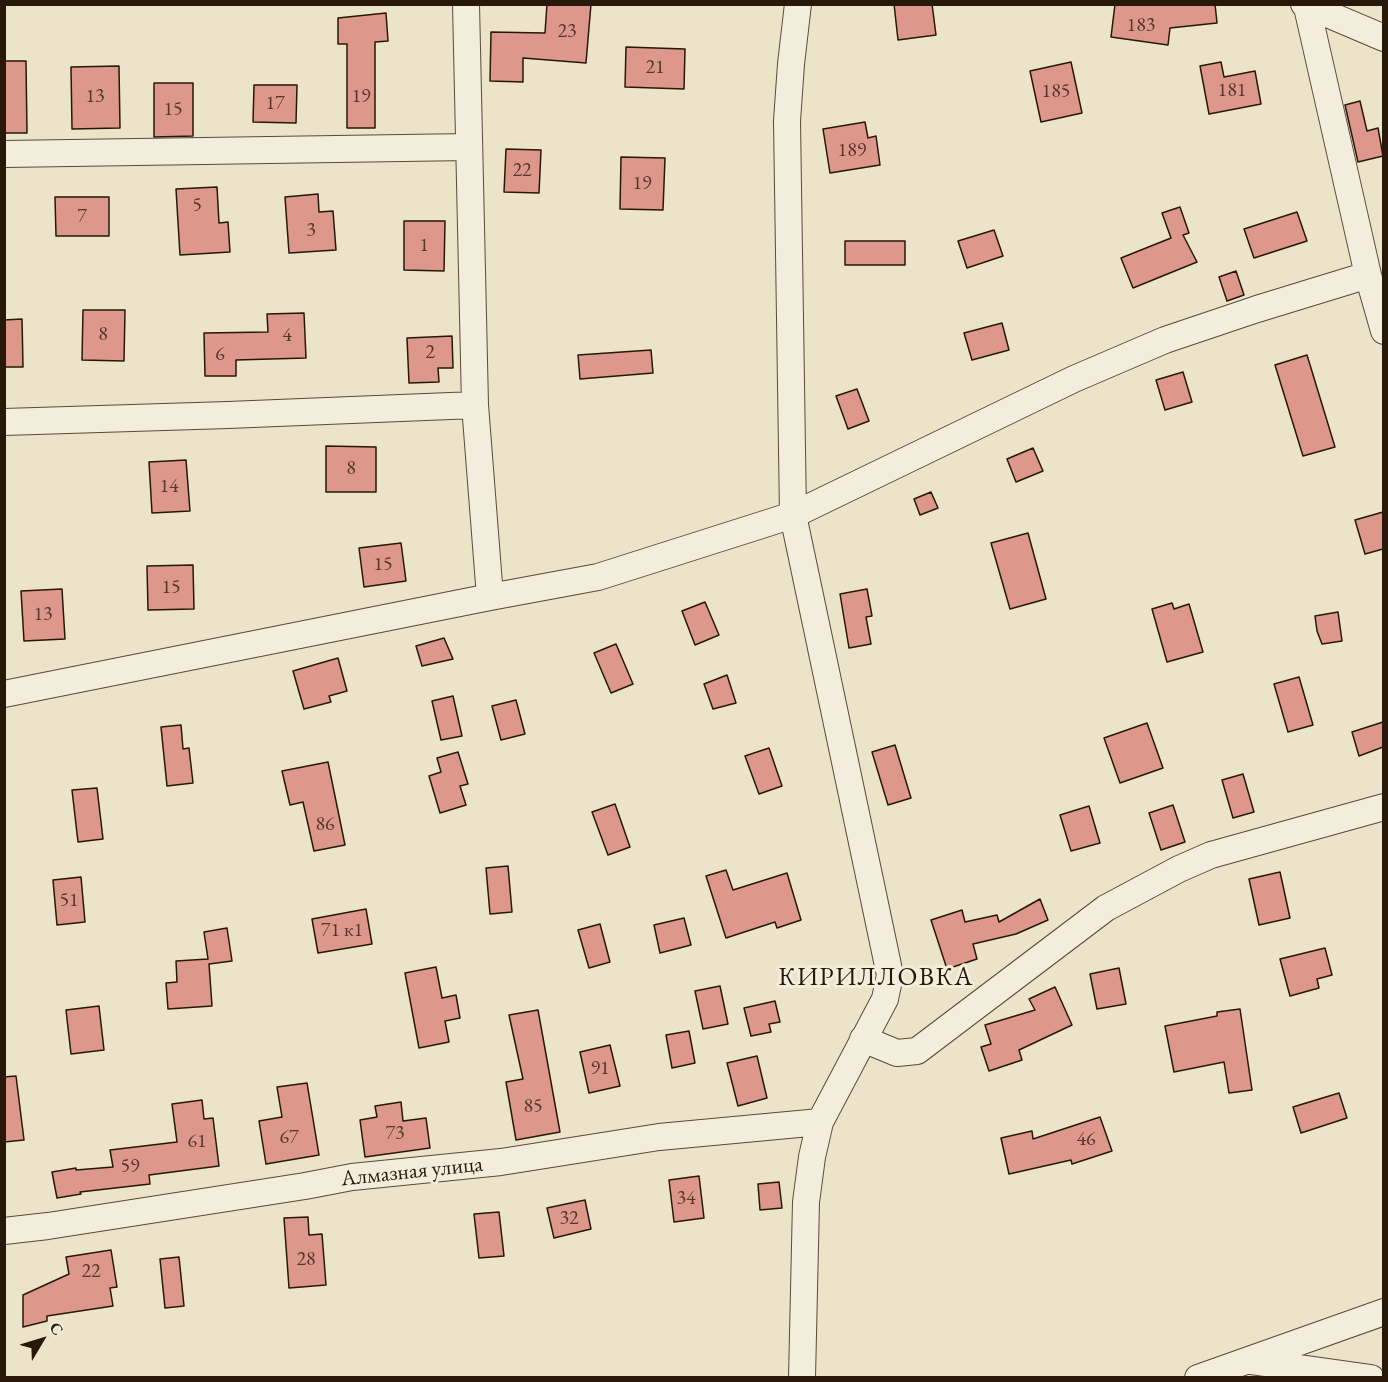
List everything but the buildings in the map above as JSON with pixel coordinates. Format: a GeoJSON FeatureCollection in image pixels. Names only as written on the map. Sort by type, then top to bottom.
{"type":"FeatureCollection","features":[{"type":"Feature","properties":{"kind":"street"},"geometry":{"type":"LineString","coordinates":[[466,4],[476,405],[490,597]]}},
{"type":"Feature","properties":{"kind":"street"},"geometry":{"type":"LineString","coordinates":[[798,4],[787,121],[793,515],[890,975],[885,999],[820,1122],[812,1157],[806,1202],[802,1377]]}},
{"type":"Feature","properties":{"kind":"street"},"geometry":{"type":"LineString","coordinates":[[1305,6],[1383,38]]}},
{"type":"Feature","properties":{"kind":"street"},"geometry":{"type":"LineString","coordinates":[[1305,6],[1383,331]]}},
{"type":"Feature","properties":{"kind":"street"},"geometry":{"type":"LineString","coordinates":[[4,154],[469,147]]}},
{"type":"Feature","properties":{"kind":"street"},"geometry":{"type":"LineString","coordinates":[[4,694],[598,577],[793,515],[1074,379],[1165,340],[1368,275]]}},
{"type":"Feature","properties":{"kind":"street"},"geometry":{"type":"LineString","coordinates":[[4,422],[476,405]]}},
{"type":"Feature","properties":{"kind":"street"},"geometry":{"type":"LineString","coordinates":[[863,1039],[897,1053],[917,1051],[1106,908],[1179,868],[1211,855],[1383,807]]}},
{"type":"Feature","properties":{"kind":"street","name":"Алмазная улица"},"geometry":{"type":"LineString","coordinates":[[4,1231],[48,1226],[352,1177],[501,1162],[659,1137],[820,1122]]}},
{"type":"Feature","properties":{"kind":"street"},"geometry":{"type":"LineString","coordinates":[[1198,1377],[1383,1312]]}},
{"type":"Feature","properties":{"kind":"street"},"geometry":{"type":"LineString","coordinates":[[1246,1360],[1371,1377]]}},
{"type":"Feature","properties":{"kind":"district","name":"КИРИЛЛОВКА"},"geometry":{"type":"Point","coordinates":[876,978]}}]}
